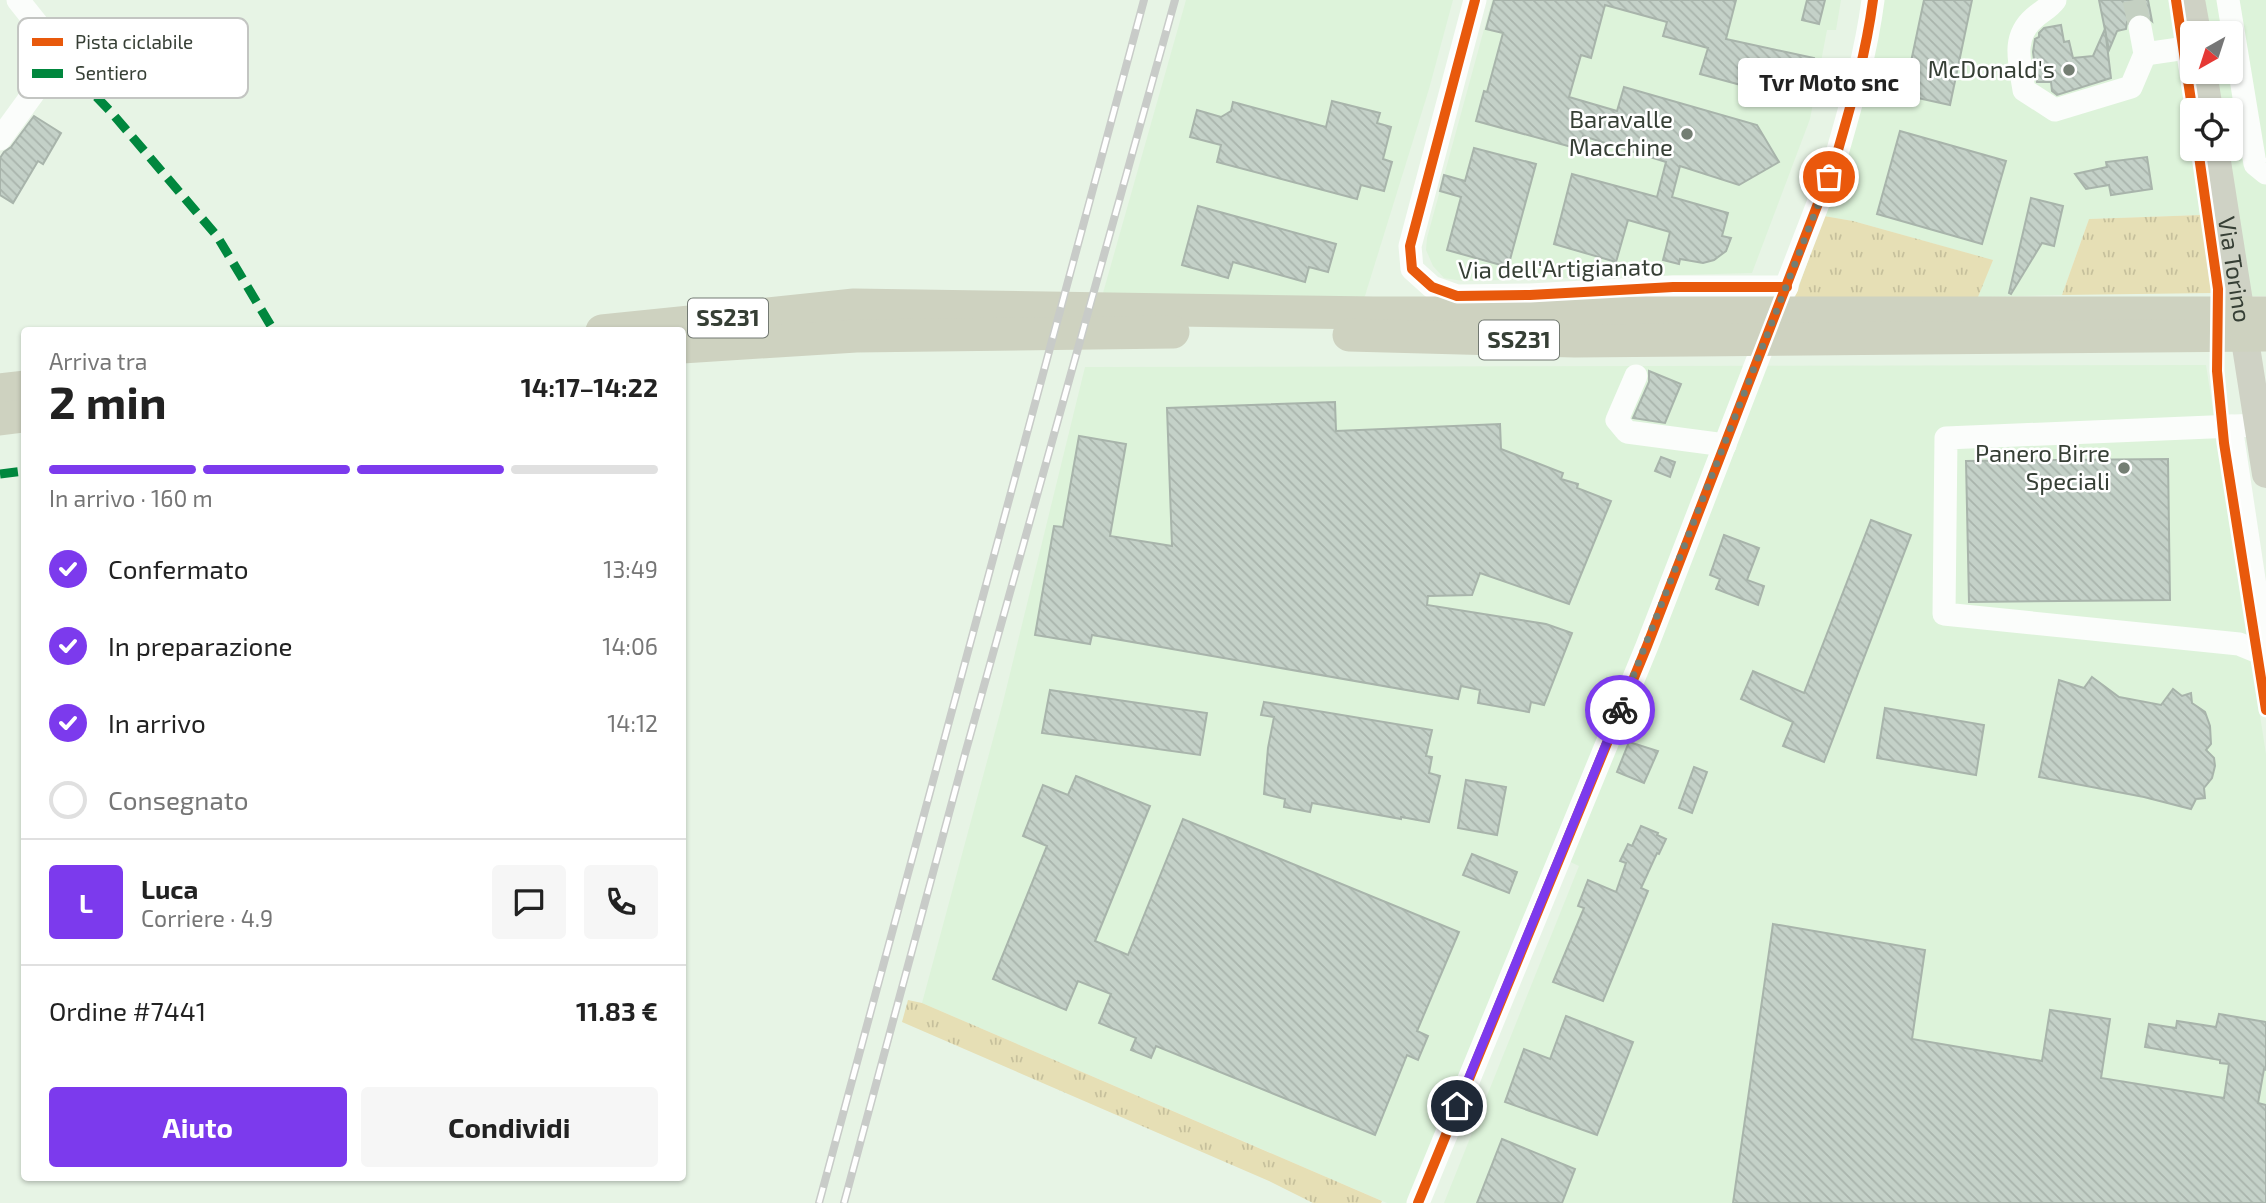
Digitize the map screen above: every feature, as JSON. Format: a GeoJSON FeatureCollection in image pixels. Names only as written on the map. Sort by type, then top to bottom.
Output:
{"type":"FeatureCollection","features":[{"type":"Feature","properties":{"kind":"highway","name":"SS231"},"geometry":{"type":"LineString","coordinates":[[686,327],[855,320],[1374,313],[2266,313]]}},
{"type":"Feature","properties":{"kind":"highway","name":"SS231"},"geometry":{"type":"LineString","coordinates":[[686,346],[855,320],[1589,341],[2266,335]]}},
{"type":"Feature","properties":{"kind":"highway"},"geometry":{"type":"LineString","coordinates":[[0,390],[21,387]]}},
{"type":"Feature","properties":{"kind":"highway"},"geometry":{"type":"LineString","coordinates":[[0,419],[21,416]]}},
{"type":"Feature","properties":{"kind":"main road"},"geometry":{"type":"LineString","coordinates":[[2192,0],[2195,21]]}},
{"type":"Feature","properties":{"kind":"main road","name":"Via Torino"},"geometry":{"type":"LineString","coordinates":[[2216,161],[2244,426],[2266,474]]}},
{"type":"Feature","properties":{"kind":"street"},"geometry":{"type":"LineString","coordinates":[[18,0],[32,18]]}},
{"type":"Feature","properties":{"kind":"street","name":"Via dell'Artigianato"},"geometry":{"type":"LineString","coordinates":[[1475,0],[1410,246],[1412,269],[1432,287],[1457,296],[1673,287],[1787,287]]}},
{"type":"Feature","properties":{"kind":"street"},"geometry":{"type":"LineString","coordinates":[[1418,1203],[1642,658],[1787,287],[1836,157],[1856,89],[1873,0]]}},
{"type":"Feature","properties":{"kind":"street"},"geometry":{"type":"LineString","coordinates":[[2055,0],[2049,8],[2032,19],[2017,43],[2024,90],[2055,110],[2131,87],[2146,54],[2140,27]]}},
{"type":"Feature","properties":{"kind":"street"},"geometry":{"type":"LineString","coordinates":[[2228,0],[2255,164],[2266,173]]}},
{"type":"Feature","properties":{"kind":"street"},"geometry":{"type":"LineString","coordinates":[[2146,54],[2180,49]]}},
{"type":"Feature","properties":{"kind":"street"},"geometry":{"type":"LineString","coordinates":[[0,139],[30,98]]}},
{"type":"Feature","properties":{"kind":"street"},"geometry":{"type":"LineString","coordinates":[[1636,376],[1617,420],[1628,432],[1725,445]]}},
{"type":"Feature","properties":{"kind":"street"},"geometry":{"type":"LineString","coordinates":[[2244,426],[2266,656],[2239,644],[1944,614],[1946,438],[2244,426]]}},
{"type":"Feature","properties":{"kind":"shaded area"},"geometry":{"type":"Polygon","coordinates":[[[1186,0],[1453,0],[1429,89],[1364,299],[1101,300],[1186,0]]]}},
{"type":"Feature","properties":{"kind":"shaded area"},"geometry":{"type":"Polygon","coordinates":[[[1492,0],[1841,0],[1836,30],[1827,30],[1810,119],[1752,273],[1463,281],[1444,278],[1433,266],[1426,250],[1427,238],[1492,0]]]}},
{"type":"Feature","properties":{"kind":"shaded area"},"geometry":{"type":"Polygon","coordinates":[[[1881,0],[2168,0],[2183,98],[2180,98],[2180,161],[2193,161],[2201,215],[2089,219],[2062,295],[1978,297],[1992,260],[1853,221],[1824,216],[1871,77],[1881,0]]]}},
{"type":"Feature","properties":{"kind":"shaded area"},"geometry":{"type":"Polygon","coordinates":[[[2198,0],[2266,0],[2266,296],[2252,296],[2224,161],[2243,161],[2243,98],[2213,98],[2211,84],[2244,84],[2244,21],[2201,21],[2198,0]]]}},
{"type":"Feature","properties":{"kind":"shaded area"},"geometry":{"type":"Polygon","coordinates":[[[2206,365],[2266,754],[2266,1203],[1444,1203],[1579,866],[1566,860],[1411,1203],[1387,1203],[922,1003],[1003,702],[1085,367],[2206,365]]]}},
{"type":"Feature","properties":{"kind":"green space"},"geometry":{"type":"Polygon","coordinates":[[[2201,215],[2213,293],[2062,295],[2089,219],[2201,215]]]}},
{"type":"Feature","properties":{"kind":"green space"},"geometry":{"type":"Polygon","coordinates":[[[1824,216],[1853,221],[1993,260],[1978,297],[1794,300],[1824,216]]]}},
{"type":"Feature","properties":{"kind":"green space"},"geometry":{"type":"Polygon","coordinates":[[[908,1000],[922,1003],[1382,1201],[1313,1203],[1269,1181],[902,1022],[908,1000]]]}},
{"type":"Feature","properties":{"kind":"building"},"geometry":{"type":"Polygon","coordinates":[[[1494,0],[1736,0],[1726,39],[1814,58],[1812,73],[1786,68],[1778,95],[1700,74],[1708,48],[1663,36],[1667,22],[1605,5],[1591,58],[1581,55],[1569,97],[1617,111],[1624,87],[1757,125],[1779,162],[1739,185],[1680,166],[1672,197],[1728,213],[1722,236],[1731,238],[1726,251],[1714,260],[1703,263],[1680,259],[1679,264],[1663,260],[1670,232],[1628,220],[1616,262],[1554,244],[1572,174],[1657,197],[1666,162],[1583,136],[1579,149],[1476,121],[1503,33],[1486,29],[1494,0]]]}},
{"type":"Feature","properties":{"kind":"building"},"geometry":{"type":"Polygon","coordinates":[[[1807,0],[1825,0],[1819,24],[1802,20],[1807,0]]]}},
{"type":"Feature","properties":{"kind":"building"},"geometry":{"type":"Polygon","coordinates":[[[1924,0],[1972,0],[1950,105],[1904,95],[1924,0]]]}},
{"type":"Feature","properties":{"kind":"building"},"geometry":{"type":"Polygon","coordinates":[[[2099,0],[2148,0],[2152,21],[2144,14],[2131,16],[2126,29],[2117,31],[2109,50],[2099,0]]]}},
{"type":"Feature","properties":{"kind":"building","name":"McDonald's"},"geometry":{"type":"Polygon","coordinates":[[[2061,25],[2064,42],[2069,41],[2073,58],[2093,56],[2105,29],[2111,78],[2057,95],[2052,91],[2051,82],[2037,82],[2033,52],[2035,39],[2044,28],[2061,25]]]}},
{"type":"Feature","properties":{"kind":"building"},"geometry":{"type":"Polygon","coordinates":[[[1332,101],[1380,113],[1377,123],[1391,127],[1383,159],[1392,162],[1384,191],[1361,185],[1357,199],[1217,162],[1221,145],[1190,137],[1197,110],[1221,117],[1231,111],[1233,102],[1326,127],[1332,101]]]}},
{"type":"Feature","properties":{"kind":"building"},"geometry":{"type":"Polygon","coordinates":[[[34,116],[61,133],[43,164],[38,161],[13,203],[0,195],[0,158],[34,116]]]}},
{"type":"Feature","properties":{"kind":"building"},"geometry":{"type":"Polygon","coordinates":[[[1900,131],[2006,161],[1982,244],[1877,214],[1900,131]]]}},
{"type":"Feature","properties":{"kind":"building"},"geometry":{"type":"Polygon","coordinates":[[[1474,148],[1536,164],[1508,267],[1447,250],[1461,197],[1440,191],[1444,175],[1465,181],[1474,148]]]}},
{"type":"Feature","properties":{"kind":"building"},"geometry":{"type":"Polygon","coordinates":[[[2147,157],[2152,189],[2111,195],[2109,185],[2086,189],[2075,174],[2107,167],[2106,162],[2147,157]]]}},
{"type":"Feature","properties":{"kind":"building"},"geometry":{"type":"Polygon","coordinates":[[[2031,198],[2063,206],[2054,246],[2042,243],[2011,294],[2009,293],[2031,198]]]}},
{"type":"Feature","properties":{"kind":"building"},"geometry":{"type":"Polygon","coordinates":[[[1198,206],[1336,244],[1328,272],[1309,267],[1305,282],[1233,262],[1228,278],[1182,265],[1198,206]]]}},
{"type":"Feature","properties":{"kind":"building"},"geometry":{"type":"Polygon","coordinates":[[[1649,371],[1681,384],[1665,423],[1633,418],[1649,382],[1649,371]]]}},
{"type":"Feature","properties":{"kind":"building"},"geometry":{"type":"Polygon","coordinates":[[[1335,402],[1336,431],[1500,424],[1501,449],[1563,473],[1561,479],[1578,484],[1577,488],[1611,501],[1569,604],[1480,573],[1472,595],[1428,596],[1427,605],[1546,624],[1572,633],[1544,705],[1531,702],[1529,712],[1478,703],[1480,690],[1461,686],[1458,699],[1092,635],[1090,644],[1035,635],[1054,526],[1063,527],[1079,436],[1126,444],[1110,536],[1172,546],[1167,408],[1335,402]]]}},
{"type":"Feature","properties":{"kind":"building"},"geometry":{"type":"Polygon","coordinates":[[[1661,457],[1675,462],[1670,477],[1655,471],[1661,457]]]}},
{"type":"Feature","properties":{"kind":"building"},"geometry":{"type":"Polygon","coordinates":[[[2168,459],[2170,600],[1969,602],[1966,461],[2168,459]]]}},
{"type":"Feature","properties":{"kind":"building"},"geometry":{"type":"Polygon","coordinates":[[[1871,520],[1911,535],[1824,762],[1783,746],[1793,722],[1741,699],[1753,671],[1804,693],[1871,520]]]}},
{"type":"Feature","properties":{"kind":"building"},"geometry":{"type":"Polygon","coordinates":[[[1724,535],[1759,548],[1747,580],[1764,586],[1758,605],[1716,589],[1720,579],[1710,575],[1724,535]]]}},
{"type":"Feature","properties":{"kind":"building"},"geometry":{"type":"Polygon","coordinates":[[[2092,677],[2119,697],[2161,705],[2173,689],[2182,696],[2191,693],[2192,703],[2205,712],[2210,726],[2211,744],[2206,750],[2214,758],[2215,766],[2212,778],[2204,788],[2205,798],[2196,799],[2191,809],[2039,777],[2059,680],[2084,688],[2092,677]]]}},
{"type":"Feature","properties":{"kind":"building"},"geometry":{"type":"Polygon","coordinates":[[[1050,690],[1207,713],[1200,755],[1042,733],[1050,690]]]}},
{"type":"Feature","properties":{"kind":"building"},"geometry":{"type":"Polygon","coordinates":[[[1264,702],[1432,730],[1426,756],[1432,757],[1429,773],[1440,776],[1429,822],[1312,803],[1310,812],[1284,807],[1285,799],[1264,794],[1274,717],[1261,715],[1264,702]]]}},
{"type":"Feature","properties":{"kind":"building"},"geometry":{"type":"Polygon","coordinates":[[[1885,708],[1984,725],[1976,775],[1877,758],[1885,708]]]}},
{"type":"Feature","properties":{"kind":"building"},"geometry":{"type":"Polygon","coordinates":[[[1629,742],[1658,751],[1644,783],[1617,772],[1629,742]]]}},
{"type":"Feature","properties":{"kind":"building"},"geometry":{"type":"Polygon","coordinates":[[[1694,767],[1707,772],[1692,813],[1679,808],[1694,767]]]}},
{"type":"Feature","properties":{"kind":"building"},"geometry":{"type":"Polygon","coordinates":[[[1076,776],[1150,806],[1095,941],[1128,955],[1183,819],[1459,932],[1417,1031],[1428,1036],[1418,1060],[1407,1055],[1375,1135],[1156,1046],[1151,1058],[1131,1050],[1136,1038],[1099,1023],[1111,994],[1078,981],[1066,1010],[993,979],[1047,846],[1023,836],[1043,785],[1068,795],[1076,776]]]}},
{"type":"Feature","properties":{"kind":"building"},"geometry":{"type":"Polygon","coordinates":[[[1466,780],[1506,787],[1497,835],[1458,828],[1466,780]]]}},
{"type":"Feature","properties":{"kind":"building"},"geometry":{"type":"Polygon","coordinates":[[[1641,826],[1666,839],[1641,888],[1648,891],[1603,1001],[1553,982],[1584,908],[1578,906],[1588,880],[1616,892],[1626,863],[1620,861],[1628,844],[1632,846],[1641,826]]]}},
{"type":"Feature","properties":{"kind":"building"},"geometry":{"type":"Polygon","coordinates":[[[1472,854],[1517,872],[1509,893],[1463,875],[1472,854]]]}},
{"type":"Feature","properties":{"kind":"building"},"geometry":{"type":"Polygon","coordinates":[[[1773,924],[1925,950],[1912,1039],[2042,1061],[2050,1010],[2110,1019],[2101,1078],[2224,1098],[2229,1064],[2220,1063],[2220,1060],[2145,1047],[2149,1024],[2176,1028],[2177,1021],[2216,1027],[2219,1014],[2266,1022],[2266,1070],[2264,1069],[2258,1103],[2266,1105],[2266,1203],[1733,1203],[1773,924]]]}},
{"type":"Feature","properties":{"kind":"building"},"geometry":{"type":"Polygon","coordinates":[[[1566,1016],[1633,1042],[1597,1135],[1505,1102],[1524,1049],[1550,1059],[1566,1016]]]}},
{"type":"Feature","properties":{"kind":"building"},"geometry":{"type":"Polygon","coordinates":[[[1502,1139],[1575,1169],[1562,1203],[1477,1203],[1502,1139]]]}},
{"type":"Feature","properties":{"kind":"tunnel"},"geometry":{"type":"LineString","coordinates":[[2134,0],[2140,27]]}},
{"type":"Feature","properties":{"kind":"railway"},"geometry":{"type":"LineString","coordinates":[[819,1203],[1144,0]]}},
{"type":"Feature","properties":{"kind":"railway"},"geometry":{"type":"LineString","coordinates":[[844,1203],[965,754],[1175,0]]}},
{"type":"Feature","properties":{"kind":"marked path"},"geometry":{"type":"LineString","coordinates":[[98,98],[217,236],[272,327]]}},
{"type":"Feature","properties":{"kind":"marked path"},"geometry":{"type":"LineString","coordinates":[[0,474],[21,471]]}},
{"type":"Feature","properties":{"kind":"cycle path"},"geometry":{"type":"LineString","coordinates":[[1475,0],[1410,246],[1412,269],[1432,287],[1457,296],[1673,287],[1787,287]]}},
{"type":"Feature","properties":{"kind":"cycle path"},"geometry":{"type":"LineString","coordinates":[[1418,1203],[1647,646],[1836,157],[1862,60],[1873,0]]}},
{"type":"Feature","properties":{"kind":"cycle path"},"geometry":{"type":"LineString","coordinates":[[2176,0],[2191,98]]}},
{"type":"Feature","properties":{"kind":"cycle path"},"geometry":{"type":"LineString","coordinates":[[2200,161],[2218,289],[2217,371],[2224,443],[2266,710]]}},
{"type":"Feature","properties":{"kind":"way so far"},"geometry":{"type":"LineString","coordinates":[[1620,710],[1829,177]]}},
{"type":"Feature","properties":{"kind":"place","name":"McDonald's"},"geometry":{"type":"Point","coordinates":[2069,70]}},
{"type":"Feature","properties":{"kind":"place","name":"Baravalle Macchine"},"geometry":{"type":"Point","coordinates":[1687,134]}},
{"type":"Feature","properties":{"kind":"place","name":"Tvr Moto snc"},"geometry":{"type":"Point","coordinates":[1829,177]}},
{"type":"Feature","properties":{"kind":"place","name":"Panero Birre Speciali"},"geometry":{"type":"Point","coordinates":[2124,468]}},
{"type":"Feature","properties":{"kind":"route"},"geometry":{"type":"LineString","coordinates":[[1457,1106],[1620,710]]}}]}
